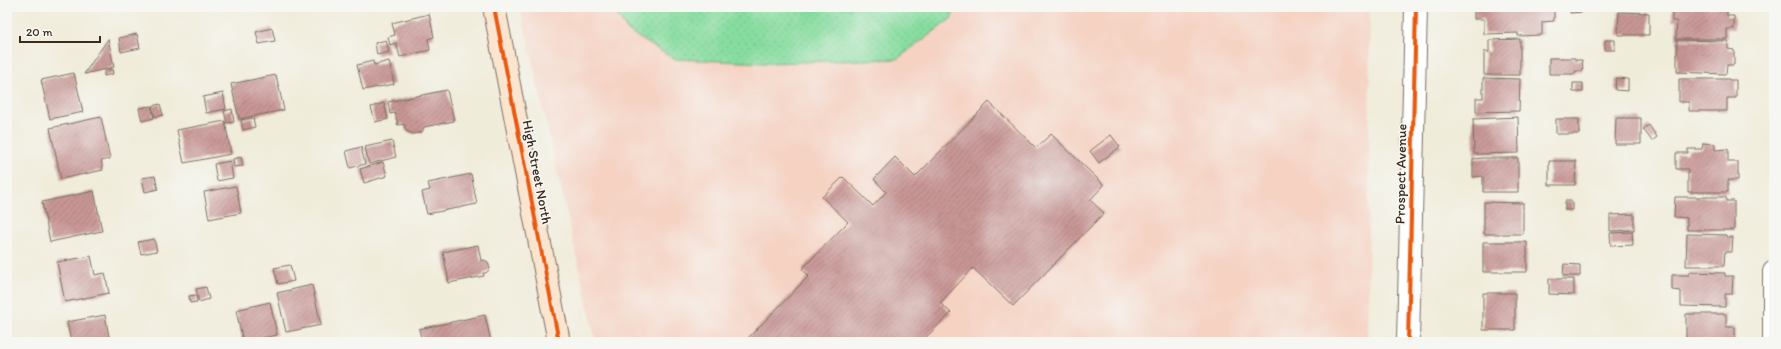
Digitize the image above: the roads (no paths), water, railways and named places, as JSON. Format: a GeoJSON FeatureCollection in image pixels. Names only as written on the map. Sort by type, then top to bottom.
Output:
{"type":"FeatureCollection","features":[{"type":"Feature","properties":{"kind":"main road","name":"High Street North"},"geometry":{"type":"LineString","coordinates":[[494,7],[560,342]]}},
{"type":"Feature","properties":{"kind":"street","name":"Prospect Avenue"},"geometry":{"type":"LineString","coordinates":[[1408,342],[1416,7]]}},
{"type":"Feature","properties":{"kind":"street"},"geometry":{"type":"LineString","coordinates":[[1774,272],[1774,342]]}}]}
